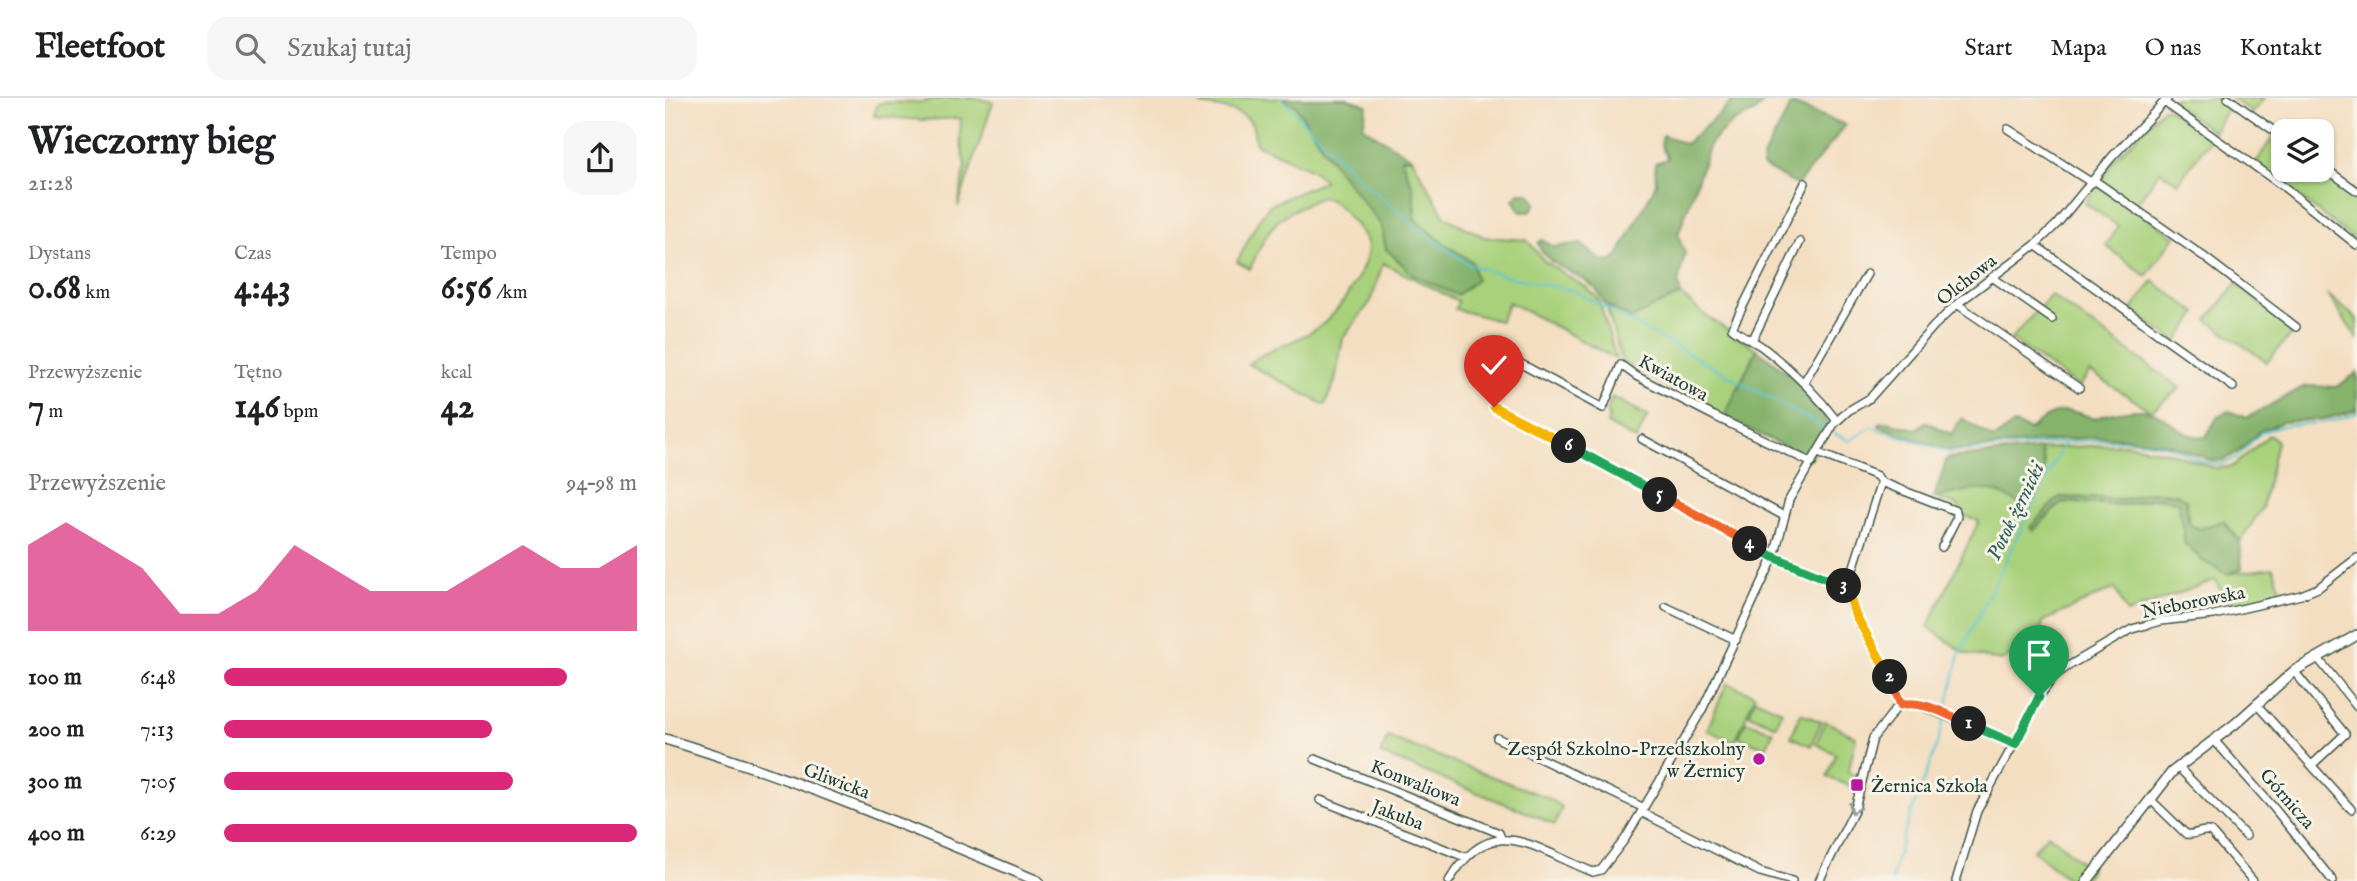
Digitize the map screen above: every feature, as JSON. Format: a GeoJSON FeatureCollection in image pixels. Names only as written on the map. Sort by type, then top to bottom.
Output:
{"type":"FeatureCollection","features":[{"type":"Feature","properties":{"kind":"street"},"geometry":{"type":"LineString","coordinates":[[2228,98],[2271,129]]}},
{"type":"Feature","properties":{"kind":"street"},"geometry":{"type":"LineString","coordinates":[[2166,100],[2357,244]]}},
{"type":"Feature","properties":{"kind":"street","name":"Olchowa"},"geometry":{"type":"LineString","coordinates":[[1501,838],[1523,843],[1597,873],[1619,848],[1701,712],[1774,557],[1784,516],[1793,494],[1832,428],[1870,398],[1957,304],[2035,245],[2057,224],[2111,158],[2166,100]]}},
{"type":"Feature","properties":{"kind":"street"},"geometry":{"type":"LineString","coordinates":[[2008,129],[2093,181],[2203,256],[2296,327]]}},
{"type":"Feature","properties":{"kind":"street"},"geometry":{"type":"LineString","coordinates":[[2334,175],[2357,191]]}},
{"type":"Feature","properties":{"kind":"street"},"geometry":{"type":"LineString","coordinates":[[1805,183],[1732,328],[1804,382],[1818,396],[1832,428]]}},
{"type":"Feature","properties":{"kind":"street"},"geometry":{"type":"LineString","coordinates":[[1752,341],[1800,242]]}},
{"type":"Feature","properties":{"kind":"street"},"geometry":{"type":"LineString","coordinates":[[2035,245],[2233,387]]}},
{"type":"Feature","properties":{"kind":"street"},"geometry":{"type":"LineString","coordinates":[[1804,382],[1867,274]]}},
{"type":"Feature","properties":{"kind":"street"},"geometry":{"type":"LineString","coordinates":[[1992,277],[2052,319]]}},
{"type":"Feature","properties":{"kind":"street"},"geometry":{"type":"LineString","coordinates":[[1957,304],[2079,388]]}},
{"type":"Feature","properties":{"kind":"street","name":"Kwiatowa"},"geometry":{"type":"LineString","coordinates":[[1510,358],[1604,408],[1621,365],[1636,376],[1812,463]]}},
{"type":"Feature","properties":{"kind":"street"},"geometry":{"type":"LineString","coordinates":[[1494,407],[1774,557],[1847,587]]}},
{"type":"Feature","properties":{"kind":"street"},"geometry":{"type":"LineString","coordinates":[[1641,439],[1784,516]]}},
{"type":"Feature","properties":{"kind":"street"},"geometry":{"type":"LineString","coordinates":[[1818,453],[1877,476],[1881,482],[1956,511],[1957,517],[1943,547]]}},
{"type":"Feature","properties":{"kind":"street"},"geometry":{"type":"LineString","coordinates":[[1881,482],[1847,587],[1855,614],[1896,689],[1901,705]]}},
{"type":"Feature","properties":{"kind":"street","name":"Nieborowska"},"geometry":{"type":"LineString","coordinates":[[1956,881],[1975,814],[2039,697],[2054,677],[2124,633],[2149,624],[2214,615],[2309,592],[2357,558]]}},
{"type":"Feature","properties":{"kind":"street"},"geometry":{"type":"LineString","coordinates":[[1666,607],[1736,640]]}},
{"type":"Feature","properties":{"kind":"street"},"geometry":{"type":"LineString","coordinates":[[2087,881],[2178,767],[2257,705],[2294,671],[2357,635]]}},
{"type":"Feature","properties":{"kind":"street"},"geometry":{"type":"LineString","coordinates":[[2317,657],[2357,707]]}},
{"type":"Feature","properties":{"kind":"street"},"geometry":{"type":"LineString","coordinates":[[2294,671],[2346,734],[2313,764]]}},
{"type":"Feature","properties":{"kind":"street"},"geometry":{"type":"LineString","coordinates":[[1819,881],[1854,809],[1873,738],[1901,705],[1914,703],[2015,744]]}},
{"type":"Feature","properties":{"kind":"street","name":"Górnicza"},"geometry":{"type":"LineString","coordinates":[[2257,705],[2351,809]]}},
{"type":"Feature","properties":{"kind":"street","name":"Gliwicka"},"geometry":{"type":"LineString","coordinates":[[665,738],[896,821],[1038,881]]}},
{"type":"Feature","properties":{"kind":"street"},"geometry":{"type":"LineString","coordinates":[[1497,738],[1643,810],[1742,864],[1791,881]]}},
{"type":"Feature","properties":{"kind":"street","name":"Górnicza"},"geometry":{"type":"LineString","coordinates":[[2214,740],[2333,881]]}},
{"type":"Feature","properties":{"kind":"street","name":"Konwaliowa"},"geometry":{"type":"LineString","coordinates":[[1315,759],[1499,833],[1501,838]]}},
{"type":"Feature","properties":{"kind":"street"},"geometry":{"type":"LineString","coordinates":[[2178,767],[2246,836]]}},
{"type":"Feature","properties":{"kind":"street"},"geometry":{"type":"LineString","coordinates":[[2150,799],[2186,834],[2206,830],[2213,833],[2253,881]]}},
{"type":"Feature","properties":{"kind":"street","name":"Jakuba"},"geometry":{"type":"LineString","coordinates":[[1319,800],[1465,857]]}},
{"type":"Feature","properties":{"kind":"street"},"geometry":{"type":"LineString","coordinates":[[1449,881],[1465,857],[1483,843],[1501,838]]}},
{"type":"Feature","properties":{"kind":"street","name":"Gliwicka"},"geometry":{"type":"LineString","coordinates":[[994,862],[1026,881]]}},
{"type":"Feature","properties":{"kind":"green space"},"geometry":{"type":"Polygon","coordinates":[[[942,98],[976,98],[993,102],[958,207],[965,166],[960,138],[961,118],[923,120],[874,116],[877,105],[881,103],[923,102],[942,98]]]}},
{"type":"Feature","properties":{"kind":"green space"},"geometry":{"type":"Polygon","coordinates":[[[1220,98],[1281,98],[1295,105],[1335,166],[1381,225],[1386,249],[1441,241],[1415,219],[1413,188],[1401,158],[1412,158],[1445,217],[1484,237],[1527,240],[1544,261],[1587,288],[1599,300],[1616,359],[1509,302],[1500,321],[1455,309],[1458,301],[1383,263],[1371,301],[1343,338],[1335,381],[1325,405],[1248,364],[1314,330],[1330,318],[1358,277],[1368,246],[1341,208],[1321,197],[1293,210],[1276,223],[1263,241],[1250,269],[1237,262],[1259,219],[1270,205],[1325,181],[1312,170],[1256,144],[1253,127],[1244,116],[1230,110],[1201,105],[1220,98]]]}},
{"type":"Feature","properties":{"kind":"green space"},"geometry":{"type":"Polygon","coordinates":[[[1281,98],[1347,98],[1367,105],[1363,127],[1412,158],[1401,158],[1413,188],[1415,219],[1472,262],[1476,280],[1457,295],[1413,275],[1386,249],[1381,225],[1335,166],[1295,105],[1281,98]]]}},
{"type":"Feature","properties":{"kind":"green space"},"geometry":{"type":"Polygon","coordinates":[[[1735,98],[1767,98],[1755,112],[1733,122],[1711,142],[1678,235],[1685,254],[1678,283],[1681,295],[1632,319],[1606,305],[1595,288],[1552,262],[1542,252],[1538,243],[1542,240],[1554,247],[1580,243],[1601,260],[1611,262],[1618,256],[1656,184],[1655,163],[1668,159],[1661,145],[1663,135],[1685,144],[1735,98]]]}},
{"type":"Feature","properties":{"kind":"green space"},"geometry":{"type":"Polygon","coordinates":[[[2173,98],[2220,98],[2229,105],[2214,132],[2170,101],[2173,98]]]}},
{"type":"Feature","properties":{"kind":"green space"},"geometry":{"type":"Polygon","coordinates":[[[2231,98],[2264,98],[2252,113],[2231,98]]]}},
{"type":"Feature","properties":{"kind":"green space"},"geometry":{"type":"Polygon","coordinates":[[[1792,104],[1846,125],[1797,185],[1762,166],[1764,155],[1792,104]]]}},
{"type":"Feature","properties":{"kind":"green space"},"geometry":{"type":"Polygon","coordinates":[[[2163,108],[2169,109],[2210,139],[2178,183],[2160,171],[2135,206],[2100,181],[2114,160],[2163,108]]]}},
{"type":"Feature","properties":{"kind":"green space"},"geometry":{"type":"Polygon","coordinates":[[[2271,140],[2271,175],[2256,163],[2271,140]]]}},
{"type":"Feature","properties":{"kind":"green space"},"geometry":{"type":"Polygon","coordinates":[[[2334,178],[2357,193],[2357,242],[2280,182],[2334,182],[2334,178]]]}},
{"type":"Feature","properties":{"kind":"green space"},"geometry":{"type":"Polygon","coordinates":[[[2097,186],[2175,236],[2146,276],[2106,246],[2118,226],[2085,203],[2097,186]]]}},
{"type":"Feature","properties":{"kind":"green space"},"geometry":{"type":"Polygon","coordinates":[[[1518,193],[1529,193],[1536,203],[1530,212],[1521,212],[1513,200],[1518,193]]]}},
{"type":"Feature","properties":{"kind":"green space"},"geometry":{"type":"Polygon","coordinates":[[[2153,281],[2197,313],[2177,342],[2131,311],[2153,281]]]}},
{"type":"Feature","properties":{"kind":"green space"},"geometry":{"type":"Polygon","coordinates":[[[2236,284],[2294,331],[2267,362],[2207,320],[2236,284]]]}},
{"type":"Feature","properties":{"kind":"green space"},"geometry":{"type":"Polygon","coordinates":[[[2327,294],[2357,319],[2357,338],[2327,294]]]}},
{"type":"Feature","properties":{"kind":"green space"},"geometry":{"type":"Polygon","coordinates":[[[1681,295],[1706,316],[1757,349],[1724,417],[1622,362],[1606,305],[1632,319],[1681,295]]]}},
{"type":"Feature","properties":{"kind":"green space"},"geometry":{"type":"Polygon","coordinates":[[[2051,295],[2180,388],[2151,411],[2090,372],[2079,387],[2011,339],[2051,295]]]}},
{"type":"Feature","properties":{"kind":"green space"},"geometry":{"type":"Polygon","coordinates":[[[1757,349],[1799,382],[1824,413],[1828,425],[1810,459],[1724,417],[1757,349]]]}},
{"type":"Feature","properties":{"kind":"green space"},"geometry":{"type":"Polygon","coordinates":[[[2357,373],[2357,410],[2325,419],[2282,422],[2260,431],[2238,452],[2224,460],[2212,461],[2173,445],[2127,438],[2095,437],[1949,451],[1879,426],[1879,423],[1887,422],[1916,429],[1926,422],[1951,434],[1962,418],[1994,439],[2014,424],[2030,430],[2045,418],[2060,412],[2076,412],[2094,419],[2140,410],[2160,415],[2190,435],[2206,437],[2218,416],[2229,411],[2247,418],[2305,386],[2337,387],[2357,373]]]}},
{"type":"Feature","properties":{"kind":"green space"},"geometry":{"type":"Polygon","coordinates":[[[1612,397],[1648,416],[1636,440],[1607,424],[1612,397]]]}},
{"type":"Feature","properties":{"kind":"green space"},"geometry":{"type":"Polygon","coordinates":[[[2269,435],[2277,441],[2262,508],[2240,541],[2223,521],[2199,529],[2189,524],[2186,500],[2161,492],[2121,499],[2060,497],[2033,530],[2062,502],[2125,505],[2153,498],[2179,501],[2185,544],[2203,561],[2227,574],[2273,568],[2283,594],[2230,606],[2215,580],[2127,613],[2115,588],[2044,621],[2035,642],[2001,661],[1964,653],[1928,627],[1979,521],[1961,514],[1959,506],[1934,498],[1983,487],[2011,498],[2045,466],[2040,449],[2125,444],[2172,453],[2214,468],[2232,467],[2269,435]]]}},
{"type":"Feature","properties":{"kind":"green space"},"geometry":{"type":"Polygon","coordinates":[[[2040,449],[2044,467],[2043,481],[2023,506],[1999,493],[1980,490],[1934,498],[1947,458],[2040,449]]]}},
{"type":"Feature","properties":{"kind":"green space"},"geometry":{"type":"Polygon","coordinates":[[[2150,492],[2176,494],[2186,500],[2189,524],[2199,529],[2223,521],[2240,541],[2242,569],[2227,574],[2203,561],[2185,544],[2178,501],[2153,498],[2125,505],[2062,502],[2033,531],[2030,527],[2059,497],[2124,499],[2150,492]]]}},
{"type":"Feature","properties":{"kind":"green space"},"geometry":{"type":"Polygon","coordinates":[[[1727,683],[1755,695],[1735,742],[1707,730],[1727,683]]]}},
{"type":"Feature","properties":{"kind":"green space"},"geometry":{"type":"Polygon","coordinates":[[[1755,699],[1782,711],[1776,726],[1749,714],[1755,699]]]}},
{"type":"Feature","properties":{"kind":"green space"},"geometry":{"type":"Polygon","coordinates":[[[1801,713],[1821,722],[1811,746],[1791,737],[1801,713]]]}},
{"type":"Feature","properties":{"kind":"green space"},"geometry":{"type":"Polygon","coordinates":[[[1746,721],[1773,732],[1766,748],[1739,737],[1746,721]]]}},
{"type":"Feature","properties":{"kind":"green space"},"geometry":{"type":"Polygon","coordinates":[[[1825,721],[1856,737],[1848,773],[1859,776],[1855,788],[1827,777],[1836,754],[1816,744],[1825,721]]]}},
{"type":"Feature","properties":{"kind":"green space"},"geometry":{"type":"Polygon","coordinates":[[[1388,737],[1548,798],[1562,807],[1555,825],[1380,754],[1388,737]]]}},
{"type":"Feature","properties":{"kind":"green space"},"geometry":{"type":"Polygon","coordinates":[[[2048,834],[2091,870],[2083,881],[2070,881],[2033,850],[2048,834]]]}},
{"type":"Feature","properties":{"kind":"waterway"},"geometry":{"type":"LineString","coordinates":[[1281,98],[1357,177],[1428,236],[1470,265],[1509,277],[1575,291],[1828,430]]}},
{"type":"Feature","properties":{"kind":"waterway","name":"Potok żernicki"},"geometry":{"type":"LineString","coordinates":[[1945,714],[1960,653],[2064,443],[2104,440],[2144,442],[2171,447],[2201,461],[2221,464],[2239,455],[2263,432],[2286,425],[2326,422],[2357,413]]}},
{"type":"Feature","properties":{"kind":"waterway"},"geometry":{"type":"LineString","coordinates":[[1833,433],[1850,441],[1871,427],[1949,452],[2064,443]]}},
{"type":"Feature","properties":{"kind":"waterway","name":"Potok żernicki"},"geometry":{"type":"LineString","coordinates":[[1892,881],[1902,840],[1932,760],[1944,719]]}},
{"type":"Feature","properties":{"kind":"place","name":"Zespół Szkolno-Przedszkolny w Żernicy"},"geometry":{"type":"Point","coordinates":[1759,759]}},
{"type":"Feature","properties":{"kind":"place","name":"Żernica Szkoła"},"geometry":{"type":"Point","coordinates":[1857,785]}},
{"type":"Feature","properties":{"kind":"route"},"geometry":{"type":"LineString","coordinates":[[1494,407],[1774,557],[1847,587],[1855,614],[1896,689],[1901,705],[1919,705],[2015,744],[2039,697]]}}]}
